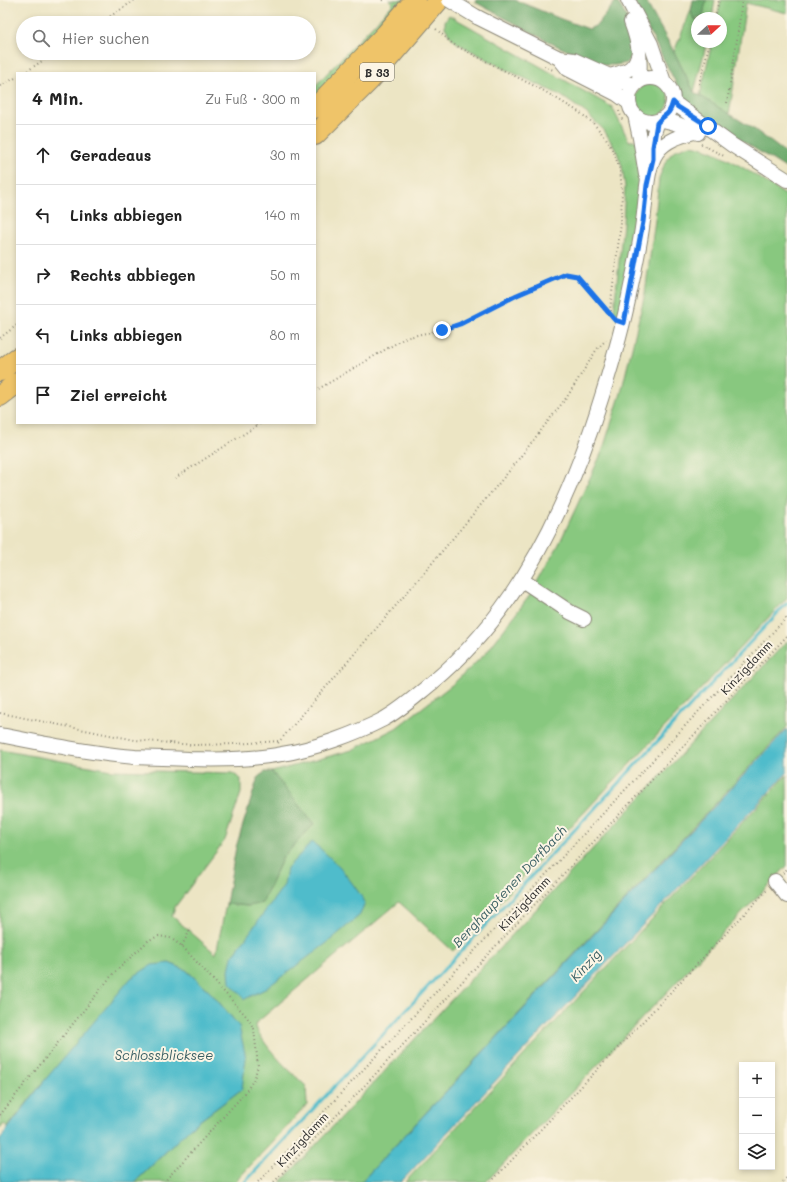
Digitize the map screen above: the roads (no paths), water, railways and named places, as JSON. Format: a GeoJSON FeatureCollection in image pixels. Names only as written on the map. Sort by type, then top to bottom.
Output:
{"type":"FeatureCollection","features":[{"type":"Feature","properties":{"kind":"highway","name":"B 33"},"geometry":{"type":"LineString","coordinates":[[316,107],[386,34],[415,0]]}},
{"type":"Feature","properties":{"kind":"highway","name":"B 33"},"geometry":{"type":"LineString","coordinates":[[316,134],[369,81],[439,0]]}},
{"type":"Feature","properties":{"kind":"highway"},"geometry":{"type":"LineString","coordinates":[[0,371],[16,359]]}},
{"type":"Feature","properties":{"kind":"highway"},"geometry":{"type":"LineString","coordinates":[[0,396],[16,384]]}},
{"type":"Feature","properties":{"kind":"street"},"geometry":{"type":"LineString","coordinates":[[450,0],[476,17],[559,58],[574,60],[623,82],[636,82],[652,77],[664,82]]}},
{"type":"Feature","properties":{"kind":"street"},"geometry":{"type":"LineString","coordinates":[[620,0],[638,39],[640,52],[640,64],[636,82],[628,96],[628,102],[635,115],[643,151],[647,185]]}},
{"type":"Feature","properties":{"kind":"street"},"geometry":{"type":"LineString","coordinates":[[628,0],[651,44],[664,82],[671,90],[673,102],[668,114],[661,119],[646,122],[635,115]]}},
{"type":"Feature","properties":{"kind":"street"},"geometry":{"type":"LineString","coordinates":[[610,76],[628,70],[633,66],[640,52]]}},
{"type":"Feature","properties":{"kind":"street"},"geometry":{"type":"LineString","coordinates":[[559,58],[568,69],[617,94],[628,102]]}},
{"type":"Feature","properties":{"kind":"street"},"geometry":{"type":"LineString","coordinates":[[673,102],[731,152]]}},
{"type":"Feature","properties":{"kind":"street"},"geometry":{"type":"LineString","coordinates":[[661,119],[675,123],[696,138],[731,152],[787,180]]}},
{"type":"Feature","properties":{"kind":"street"},"geometry":{"type":"LineString","coordinates":[[0,735],[66,747],[150,758],[215,760],[275,755],[319,744],[357,731],[386,718],[445,672],[467,651],[522,580],[548,534],[579,466],[596,416],[625,317],[643,222],[647,185],[653,159],[654,133],[661,119]]}},
{"type":"Feature","properties":{"kind":"street"},"geometry":{"type":"LineString","coordinates":[[653,159],[665,144],[672,139],[696,138]]}},
{"type":"Feature","properties":{"kind":"street"},"geometry":{"type":"LineString","coordinates":[[522,580],[570,612],[584,619]]}},
{"type":"Feature","properties":{"kind":"street"},"geometry":{"type":"LineString","coordinates":[[775,881],[787,896]]}},
{"type":"Feature","properties":{"kind":"water","name":"Kinzig"},"geometry":{"type":"Polygon","coordinates":[[[787,729],[787,773],[401,1182],[361,1182],[787,729]]]}},
{"type":"Feature","properties":{"kind":"water"},"geometry":{"type":"Polygon","coordinates":[[[312,842],[335,862],[365,902],[360,915],[327,943],[265,989],[245,999],[230,983],[229,970],[232,957],[284,885],[287,868],[312,842]]]}},
{"type":"Feature","properties":{"kind":"water","name":"Schlossblicksee"},"geometry":{"type":"Polygon","coordinates":[[[169,963],[186,970],[211,993],[239,1026],[246,1058],[242,1089],[190,1128],[135,1182],[0,1182],[0,1139],[44,1081],[131,978],[152,965],[169,963]]]}},
{"type":"Feature","properties":{"kind":"waterway","name":"Berghauptener Dorfbach"},"geometry":{"type":"LineString","coordinates":[[245,1182],[787,603]]}}]}
